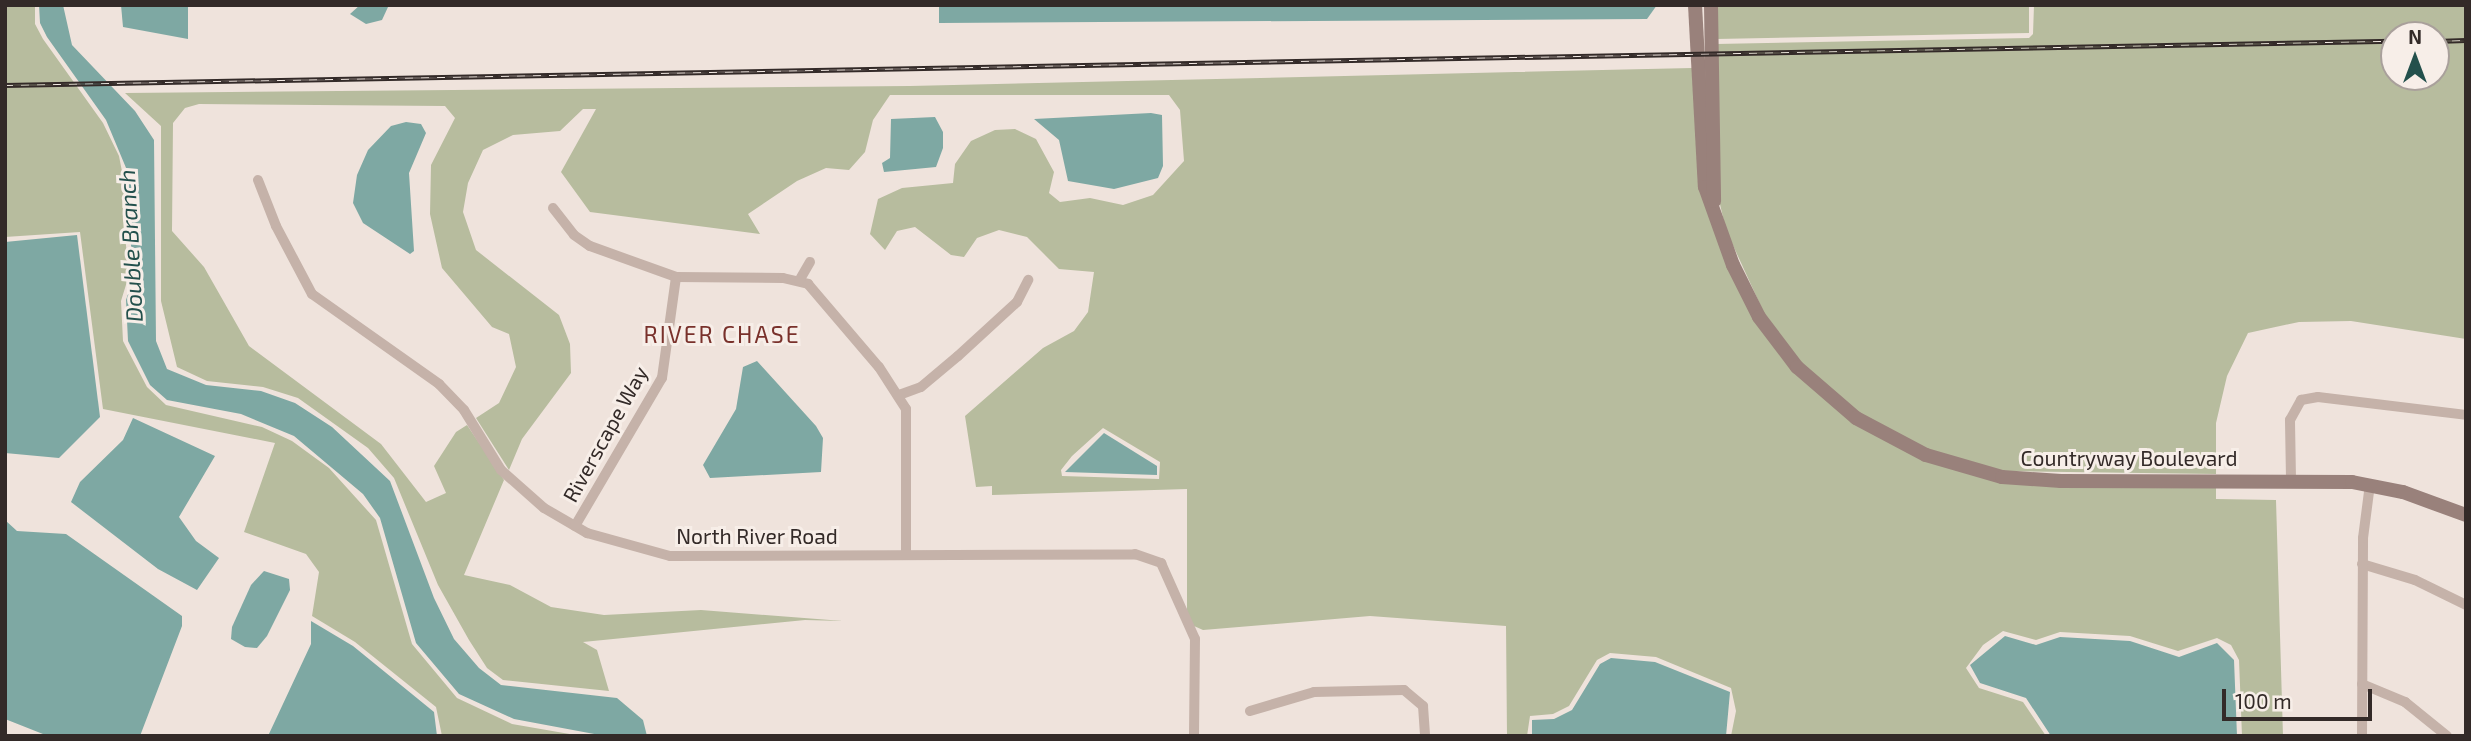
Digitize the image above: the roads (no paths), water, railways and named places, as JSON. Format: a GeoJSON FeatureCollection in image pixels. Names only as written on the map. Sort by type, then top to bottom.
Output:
{"type":"FeatureCollection","features":[{"type":"Feature","properties":{"kind":"street","name":"Countryway Boulevard"},"geometry":{"type":"LineString","coordinates":[[1695,5],[1699,144],[1705,187],[1714,201],[1746,293],[1797,367],[1856,418],[1904,446],[1975,472],[2029,480],[2291,479],[2370,484],[2466,514]]}},
{"type":"Feature","properties":{"kind":"street","name":"Countryway Boulevard"},"geometry":{"type":"LineString","coordinates":[[1711,5],[1714,201]]}},
{"type":"Feature","properties":{"kind":"street","name":"North River Road"},"geometry":{"type":"LineString","coordinates":[[258,180],[276,226],[313,294],[439,384],[464,410],[501,470],[544,508],[575,527],[670,556],[1135,554],[1161,564],[1195,639],[1194,736]]}},
{"type":"Feature","properties":{"kind":"street"},"geometry":{"type":"LineString","coordinates":[[553,208],[574,235],[590,246],[676,277],[799,281],[820,297],[899,395],[909,430],[906,555]]}},
{"type":"Feature","properties":{"kind":"street"},"geometry":{"type":"LineString","coordinates":[[799,281],[810,262]]}},
{"type":"Feature","properties":{"kind":"street","name":"Riverscape Way"},"geometry":{"type":"LineString","coordinates":[[575,527],[662,378],[676,277]]}},
{"type":"Feature","properties":{"kind":"street"},"geometry":{"type":"LineString","coordinates":[[899,395],[921,387],[958,356],[1017,302],[1028,280]]}},
{"type":"Feature","properties":{"kind":"street"},"geometry":{"type":"LineString","coordinates":[[2291,479],[2290,420],[2301,400],[2318,397],[2466,415]]}},
{"type":"Feature","properties":{"kind":"street"},"geometry":{"type":"LineString","coordinates":[[2362,736],[2362,564],[2370,484]]}},
{"type":"Feature","properties":{"kind":"street"},"geometry":{"type":"LineString","coordinates":[[2362,564],[2414,580],[2466,605]]}},
{"type":"Feature","properties":{"kind":"street"},"geometry":{"type":"LineString","coordinates":[[2361,684],[2405,702],[2447,736]]}},
{"type":"Feature","properties":{"kind":"street"},"geometry":{"type":"LineString","coordinates":[[1250,711],[1314,692],[1404,690],[1423,706],[1425,736]]}},
{"type":"Feature","properties":{"kind":"water"},"geometry":{"type":"Polygon","coordinates":[[[39,5],[63,5],[72,45],[135,111],[154,140],[156,341],[167,369],[206,385],[261,391],[295,403],[332,427],[390,481],[434,598],[454,639],[479,668],[501,685],[617,698],[643,720],[647,736],[605,736],[514,719],[459,694],[416,643],[380,518],[363,494],[294,436],[241,414],[167,400],[150,385],[128,341],[126,300],[134,276],[128,215],[129,175],[106,120],[47,37],[40,23],[39,5]]]}},
{"type":"Feature","properties":{"kind":"water"},"geometry":{"type":"Polygon","coordinates":[[[121,5],[188,5],[188,39],[123,27],[121,5]]]}},
{"type":"Feature","properties":{"kind":"water"},"geometry":{"type":"Polygon","coordinates":[[[360,5],[388,7],[382,20],[366,24],[350,14],[360,5]]]}},
{"type":"Feature","properties":{"kind":"water"},"geometry":{"type":"Polygon","coordinates":[[[939,5],[1657,5],[1647,19],[939,23],[939,5]]]}},
{"type":"Feature","properties":{"kind":"water"},"geometry":{"type":"Polygon","coordinates":[[[1151,113],[1162,115],[1163,166],[1158,178],[1114,189],[1068,181],[1059,140],[1034,119],[1151,113]]]}},
{"type":"Feature","properties":{"kind":"water"},"geometry":{"type":"Polygon","coordinates":[[[935,117],[943,132],[943,148],[936,167],[884,172],[882,163],[890,158],[891,119],[935,117]]]}},
{"type":"Feature","properties":{"kind":"water"},"geometry":{"type":"Polygon","coordinates":[[[406,122],[421,124],[426,133],[409,173],[414,251],[410,254],[363,223],[353,203],[357,175],[368,150],[391,126],[406,122]]]}},
{"type":"Feature","properties":{"kind":"water"},"geometry":{"type":"Polygon","coordinates":[[[77,235],[100,417],[59,458],[5,453],[5,242],[77,235]]]}},
{"type":"Feature","properties":{"kind":"water"},"geometry":{"type":"Polygon","coordinates":[[[757,361],[816,426],[823,438],[821,472],[710,478],[703,465],[736,409],[743,367],[757,361]]]}},
{"type":"Feature","properties":{"kind":"water"},"geometry":{"type":"Polygon","coordinates":[[[133,418],[215,456],[179,517],[196,541],[219,558],[197,590],[158,569],[71,502],[80,482],[123,440],[133,418]]]}},
{"type":"Feature","properties":{"kind":"water"},"geometry":{"type":"Polygon","coordinates":[[[1104,433],[1157,466],[1157,475],[1065,472],[1104,433]]]}},
{"type":"Feature","properties":{"kind":"water"},"geometry":{"type":"Polygon","coordinates":[[[5,520],[17,531],[66,534],[182,616],[182,626],[140,736],[48,736],[5,719],[5,520]]]}},
{"type":"Feature","properties":{"kind":"water"},"geometry":{"type":"Polygon","coordinates":[[[264,571],[289,579],[290,590],[267,636],[257,648],[245,647],[231,639],[232,627],[251,585],[264,571]]]}},
{"type":"Feature","properties":{"kind":"water"},"geometry":{"type":"Polygon","coordinates":[[[311,621],[353,646],[434,712],[437,736],[268,736],[311,644],[311,621]]]}},
{"type":"Feature","properties":{"kind":"water"},"geometry":{"type":"Polygon","coordinates":[[[2005,636],[2036,645],[2060,637],[2130,641],[2179,657],[2217,643],[2234,660],[2237,736],[2051,736],[2026,698],[1980,683],[1970,665],[2005,636]]]}},
{"type":"Feature","properties":{"kind":"water"},"geometry":{"type":"Polygon","coordinates":[[[1611,658],[1655,662],[1730,692],[1726,736],[1532,736],[1532,720],[1554,719],[1572,710],[1600,664],[1611,658]]]}},
{"type":"Feature","properties":{"kind":"railway"},"geometry":{"type":"LineString","coordinates":[[2450,41],[2466,40]]}},
{"type":"Feature","properties":{"kind":"railway"},"geometry":{"type":"LineString","coordinates":[[5,85],[2380,41]]}},
{"type":"Feature","properties":{"kind":"district","name":"RIVER CHASE"},"geometry":{"type":"Point","coordinates":[722,334]}},
{"type":"Feature","properties":{"kind":"water label","name":"Double Branch"},"geometry":{"type":"Point","coordinates":[130,246]}}]}
